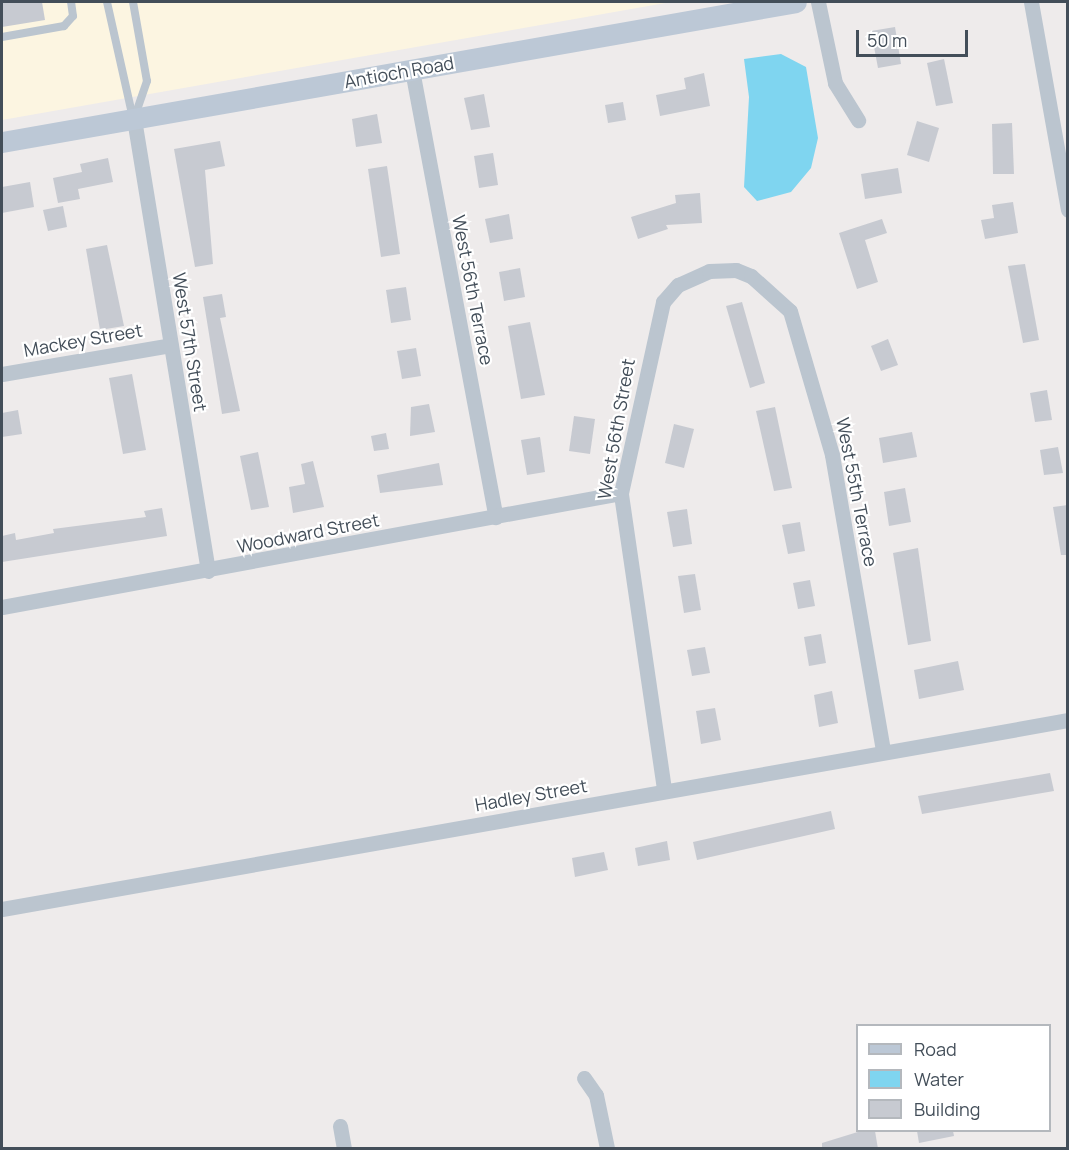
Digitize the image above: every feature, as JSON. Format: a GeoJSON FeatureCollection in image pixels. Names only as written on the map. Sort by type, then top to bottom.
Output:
{"type":"FeatureCollection","features":[{"type":"Feature","properties":{"kind":"main road","name":"Antioch Road"},"geometry":{"type":"LineString","coordinates":[[2,142],[796,2]]}},
{"type":"Feature","properties":{"kind":"street"},"geometry":{"type":"LineString","coordinates":[[818,2],[835,82],[858,120]]}},
{"type":"Feature","properties":{"kind":"street"},"geometry":{"type":"LineString","coordinates":[[1031,2],[1068,210]]}},
{"type":"Feature","properties":{"kind":"street","name":"West 56th Terrace"},"geometry":{"type":"LineString","coordinates":[[412,70],[496,517]]}},
{"type":"Feature","properties":{"kind":"street","name":"West 57th Street"},"geometry":{"type":"LineString","coordinates":[[134,119],[208,571]]}},
{"type":"Feature","properties":{"kind":"street","name":"West 56th Street"},"geometry":{"type":"LineString","coordinates":[[664,789],[621,493],[663,302],[693,277],[736,270]]}},
{"type":"Feature","properties":{"kind":"street","name":"West 55th Terrace"},"geometry":{"type":"LineString","coordinates":[[736,270],[780,299],[812,375],[832,454],[883,750]]}},
{"type":"Feature","properties":{"kind":"street","name":"Mackey Street"},"geometry":{"type":"LineString","coordinates":[[2,374],[171,345]]}},
{"type":"Feature","properties":{"kind":"street","name":"Woodward Street"},"geometry":{"type":"LineString","coordinates":[[2,607],[208,571],[621,493]]}},
{"type":"Feature","properties":{"kind":"street","name":"Hadley Street"},"geometry":{"type":"LineString","coordinates":[[2,909],[883,750],[1068,720]]}},
{"type":"Feature","properties":{"kind":"street"},"geometry":{"type":"LineString","coordinates":[[584,1078],[596,1095],[607,1149]]}},
{"type":"Feature","properties":{"kind":"street"},"geometry":{"type":"LineString","coordinates":[[340,1126],[344,1149]]}},
{"type":"Feature","properties":{"kind":"lane"},"geometry":{"type":"LineString","coordinates":[[2,37],[64,26],[73,16],[71,2]]}},
{"type":"Feature","properties":{"kind":"lane"},"geometry":{"type":"LineString","coordinates":[[107,2],[134,119]]}},
{"type":"Feature","properties":{"kind":"lane"},"geometry":{"type":"LineString","coordinates":[[133,2],[147,81],[134,119]]}},
{"type":"Feature","properties":{"kind":"shaded area"},"geometry":{"type":"Polygon","coordinates":[[[2,2],[671,2],[2,120],[2,2]]]}},
{"type":"Feature","properties":{"kind":"water"},"geometry":{"type":"Polygon","coordinates":[[[781,54],[806,67],[818,138],[811,168],[791,192],[757,201],[744,187],[749,97],[744,59],[781,54]]]}},
{"type":"Feature","properties":{"kind":"building"},"geometry":{"type":"Polygon","coordinates":[[[2,2],[42,2],[45,20],[2,27],[2,2]]]}},
{"type":"Feature","properties":{"kind":"building"},"geometry":{"type":"Polygon","coordinates":[[[895,27],[901,64],[878,68],[871,31],[895,27]]]}},
{"type":"Feature","properties":{"kind":"building"},"geometry":{"type":"Polygon","coordinates":[[[944,59],[953,103],[936,106],[927,63],[944,59]]]}},
{"type":"Feature","properties":{"kind":"building"},"geometry":{"type":"Polygon","coordinates":[[[704,73],[710,106],[660,116],[656,95],[686,89],[684,78],[704,73]]]}},
{"type":"Feature","properties":{"kind":"building"},"geometry":{"type":"Polygon","coordinates":[[[484,94],[490,127],[471,130],[464,98],[484,94]]]}},
{"type":"Feature","properties":{"kind":"building"},"geometry":{"type":"Polygon","coordinates":[[[623,102],[626,120],[608,123],[605,105],[623,102]]]}},
{"type":"Feature","properties":{"kind":"building"},"geometry":{"type":"Polygon","coordinates":[[[377,114],[382,143],[356,147],[352,119],[377,114]]]}},
{"type":"Feature","properties":{"kind":"building"},"geometry":{"type":"Polygon","coordinates":[[[917,121],[939,128],[929,162],[907,155],[917,121]]]}},
{"type":"Feature","properties":{"kind":"building"},"geometry":{"type":"Polygon","coordinates":[[[1012,123],[1014,174],[993,174],[992,124],[1012,123]]]}},
{"type":"Feature","properties":{"kind":"building"},"geometry":{"type":"Polygon","coordinates":[[[220,141],[225,166],[205,170],[213,264],[195,267],[174,149],[220,141]]]}},
{"type":"Feature","properties":{"kind":"building"},"geometry":{"type":"Polygon","coordinates":[[[493,153],[498,185],[479,188],[474,156],[493,153]]]}},
{"type":"Feature","properties":{"kind":"building"},"geometry":{"type":"Polygon","coordinates":[[[108,158],[113,182],[78,189],[80,199],[58,203],[53,178],[82,172],[80,164],[108,158]]]}},
{"type":"Feature","properties":{"kind":"building"},"geometry":{"type":"Polygon","coordinates":[[[387,166],[400,254],[381,257],[368,169],[387,166]]]}},
{"type":"Feature","properties":{"kind":"building"},"geometry":{"type":"Polygon","coordinates":[[[898,168],[902,193],[865,199],[861,174],[898,168]]]}},
{"type":"Feature","properties":{"kind":"building"},"geometry":{"type":"Polygon","coordinates":[[[30,182],[34,207],[2,213],[2,187],[30,182]]]}},
{"type":"Feature","properties":{"kind":"building"},"geometry":{"type":"Polygon","coordinates":[[[700,193],[702,223],[666,225],[668,229],[638,239],[631,217],[676,203],[675,195],[700,193]]]}},
{"type":"Feature","properties":{"kind":"building"},"geometry":{"type":"Polygon","coordinates":[[[1013,202],[1018,233],[985,239],[981,220],[994,218],[992,205],[1013,202]]]}},
{"type":"Feature","properties":{"kind":"building"},"geometry":{"type":"Polygon","coordinates":[[[63,206],[67,227],[48,231],[43,210],[63,206]]]}},
{"type":"Feature","properties":{"kind":"building"},"geometry":{"type":"Polygon","coordinates":[[[509,214],[513,239],[490,243],[485,219],[509,214]]]}},
{"type":"Feature","properties":{"kind":"building"},"geometry":{"type":"Polygon","coordinates":[[[882,219],[887,233],[865,240],[878,282],[857,289],[839,233],[882,219]]]}},
{"type":"Feature","properties":{"kind":"building"},"geometry":{"type":"Polygon","coordinates":[[[107,245],[124,326],[100,330],[86,249],[107,245]]]}},
{"type":"Feature","properties":{"kind":"building"},"geometry":{"type":"Polygon","coordinates":[[[1025,264],[1039,340],[1023,343],[1008,266],[1025,264]]]}},
{"type":"Feature","properties":{"kind":"building"},"geometry":{"type":"Polygon","coordinates":[[[520,268],[525,297],[504,301],[499,272],[520,268]]]}},
{"type":"Feature","properties":{"kind":"building"},"geometry":{"type":"Polygon","coordinates":[[[406,287],[411,320],[391,323],[386,290],[406,287]]]}},
{"type":"Feature","properties":{"kind":"building"},"geometry":{"type":"Polygon","coordinates":[[[222,294],[226,317],[220,318],[240,411],[222,414],[203,297],[222,294]]]}},
{"type":"Feature","properties":{"kind":"building"},"geometry":{"type":"Polygon","coordinates":[[[742,302],[765,383],[750,388],[726,306],[742,302]]]}},
{"type":"Feature","properties":{"kind":"building"},"geometry":{"type":"Polygon","coordinates":[[[530,322],[545,395],[521,399],[508,326],[530,322]]]}},
{"type":"Feature","properties":{"kind":"building"},"geometry":{"type":"Polygon","coordinates":[[[888,339],[898,365],[881,371],[871,346],[888,339]]]}},
{"type":"Feature","properties":{"kind":"building"},"geometry":{"type":"Polygon","coordinates":[[[416,348],[421,376],[402,379],[397,351],[416,348]]]}},
{"type":"Feature","properties":{"kind":"building"},"geometry":{"type":"Polygon","coordinates":[[[132,374],[146,450],[123,454],[109,378],[132,374]]]}},
{"type":"Feature","properties":{"kind":"building"},"geometry":{"type":"Polygon","coordinates":[[[1047,390],[1052,420],[1035,422],[1030,393],[1047,390]]]}},
{"type":"Feature","properties":{"kind":"building"},"geometry":{"type":"Polygon","coordinates":[[[429,404],[435,432],[410,436],[411,407],[429,404]]]}},
{"type":"Feature","properties":{"kind":"building"},"geometry":{"type":"Polygon","coordinates":[[[775,407],[792,488],[774,491],[756,411],[775,407]]]}},
{"type":"Feature","properties":{"kind":"building"},"geometry":{"type":"Polygon","coordinates":[[[18,410],[22,434],[2,437],[2,413],[18,410]]]}},
{"type":"Feature","properties":{"kind":"building"},"geometry":{"type":"Polygon","coordinates":[[[574,416],[595,419],[590,454],[569,451],[574,416]]]}},
{"type":"Feature","properties":{"kind":"building"},"geometry":{"type":"Polygon","coordinates":[[[674,424],[694,429],[684,468],[665,463],[674,424]]]}},
{"type":"Feature","properties":{"kind":"building"},"geometry":{"type":"Polygon","coordinates":[[[912,432],[917,457],[883,463],[879,438],[912,432]]]}},
{"type":"Feature","properties":{"kind":"building"},"geometry":{"type":"Polygon","coordinates":[[[386,433],[389,449],[374,451],[371,436],[386,433]]]}},
{"type":"Feature","properties":{"kind":"building"},"geometry":{"type":"Polygon","coordinates":[[[540,437],[545,472],[527,475],[521,440],[540,437]]]}},
{"type":"Feature","properties":{"kind":"building"},"geometry":{"type":"Polygon","coordinates":[[[1058,447],[1063,473],[1044,475],[1040,450],[1058,447]]]}},
{"type":"Feature","properties":{"kind":"building"},"geometry":{"type":"Polygon","coordinates":[[[258,452],[269,507],[251,510],[240,456],[258,452]]]}},
{"type":"Feature","properties":{"kind":"building"},"geometry":{"type":"Polygon","coordinates":[[[313,461],[324,507],[293,513],[289,487],[305,484],[301,464],[313,461]]]}},
{"type":"Feature","properties":{"kind":"building"},"geometry":{"type":"Polygon","coordinates":[[[439,463],[443,485],[380,493],[377,475],[439,463]]]}},
{"type":"Feature","properties":{"kind":"building"},"geometry":{"type":"Polygon","coordinates":[[[905,488],[911,522],[889,526],[884,492],[905,488]]]}},
{"type":"Feature","properties":{"kind":"building"},"geometry":{"type":"Polygon","coordinates":[[[1068,505],[1068,555],[1061,555],[1053,507],[1068,505]]]}},
{"type":"Feature","properties":{"kind":"building"},"geometry":{"type":"Polygon","coordinates":[[[162,508],[167,536],[2,562],[2,536],[15,533],[16,540],[54,533],[53,529],[146,517],[144,511],[162,508]]]}},
{"type":"Feature","properties":{"kind":"building"},"geometry":{"type":"Polygon","coordinates":[[[687,509],[692,544],[673,547],[667,512],[687,509]]]}},
{"type":"Feature","properties":{"kind":"building"},"geometry":{"type":"Polygon","coordinates":[[[800,522],[805,551],[788,554],[782,525],[800,522]]]}},
{"type":"Feature","properties":{"kind":"building"},"geometry":{"type":"Polygon","coordinates":[[[918,548],[931,641],[908,645],[893,553],[918,548]]]}},
{"type":"Feature","properties":{"kind":"building"},"geometry":{"type":"Polygon","coordinates":[[[695,574],[701,610],[684,613],[678,576],[695,574]]]}},
{"type":"Feature","properties":{"kind":"building"},"geometry":{"type":"Polygon","coordinates":[[[810,580],[815,606],[798,609],[793,583],[810,580]]]}},
{"type":"Feature","properties":{"kind":"building"},"geometry":{"type":"Polygon","coordinates":[[[821,634],[826,663],[809,666],[804,637],[821,634]]]}},
{"type":"Feature","properties":{"kind":"building"},"geometry":{"type":"Polygon","coordinates":[[[705,647],[710,673],[692,676],[687,650],[705,647]]]}},
{"type":"Feature","properties":{"kind":"building"},"geometry":{"type":"Polygon","coordinates":[[[958,661],[964,690],[919,699],[914,670],[958,661]]]}},
{"type":"Feature","properties":{"kind":"building"},"geometry":{"type":"Polygon","coordinates":[[[832,691],[838,723],[819,727],[814,695],[832,691]]]}},
{"type":"Feature","properties":{"kind":"building"},"geometry":{"type":"Polygon","coordinates":[[[715,708],[721,740],[701,744],[696,711],[715,708]]]}},
{"type":"Feature","properties":{"kind":"building"},"geometry":{"type":"Polygon","coordinates":[[[1050,773],[1054,791],[922,814],[918,796],[1050,773]]]}},
{"type":"Feature","properties":{"kind":"building"},"geometry":{"type":"Polygon","coordinates":[[[831,811],[835,829],[697,860],[693,842],[831,811]]]}},
{"type":"Feature","properties":{"kind":"building"},"geometry":{"type":"Polygon","coordinates":[[[667,841],[670,860],[638,866],[635,848],[667,841]]]}},
{"type":"Feature","properties":{"kind":"building"},"geometry":{"type":"Polygon","coordinates":[[[604,852],[608,870],[575,877],[572,858],[604,852]]]}},
{"type":"Feature","properties":{"kind":"building"},"geometry":{"type":"Polygon","coordinates":[[[858,1132],[875,1132],[878,1149],[822,1149],[822,1143],[858,1132]]]}},
{"type":"Feature","properties":{"kind":"building"},"geometry":{"type":"Polygon","coordinates":[[[917,1132],[953,1132],[954,1136],[919,1143],[917,1132]]]}}]}
